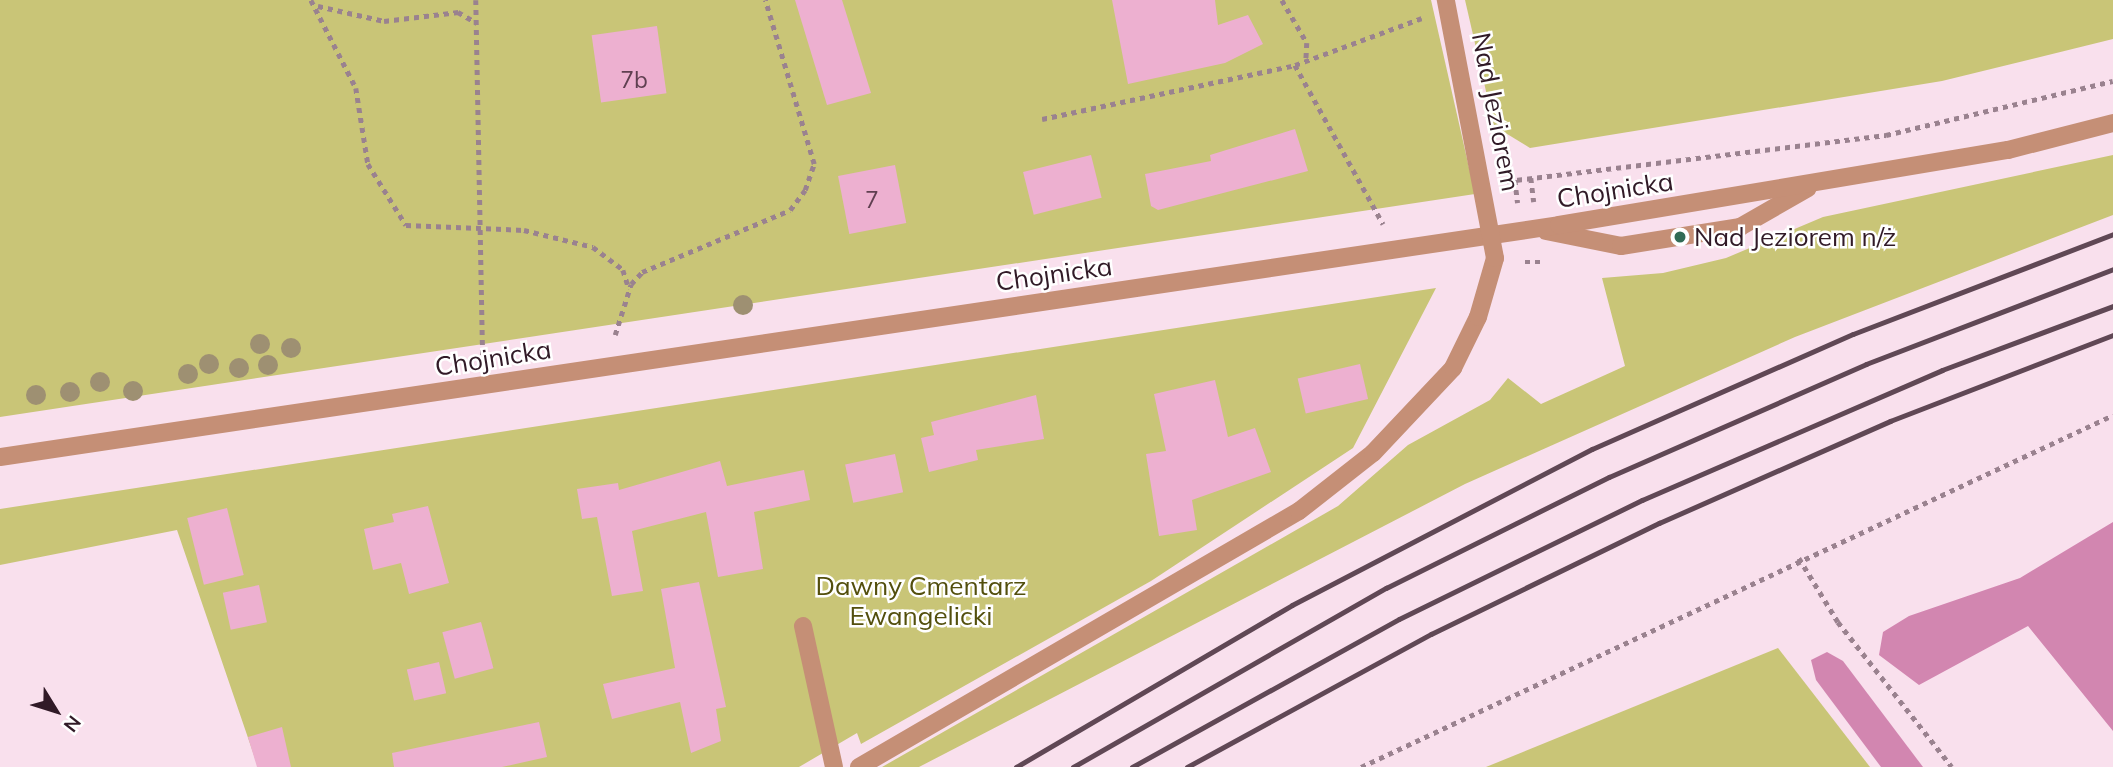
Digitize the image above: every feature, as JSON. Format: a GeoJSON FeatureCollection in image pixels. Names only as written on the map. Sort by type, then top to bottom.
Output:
{"type":"FeatureCollection","features":[{"type":"Feature","properties":{"kind":"street","name":"Nad Jeziorem"},"geometry":{"type":"LineString","coordinates":[[859,767],[1340,481],[1453,368],[1493,274],[1492,235],[1485,183],[1447,5]]}},
{"type":"Feature","properties":{"kind":"street","name":"Chojnicka"},"geometry":{"type":"LineString","coordinates":[[0,457],[1538,228],[2008,150],[2113,123]]}},
{"type":"Feature","properties":{"kind":"street"},"geometry":{"type":"LineString","coordinates":[[1538,228],[1621,246],[1692,235],[1754,222],[1814,184]]}},
{"type":"Feature","properties":{"kind":"street"},"geometry":{"type":"LineString","coordinates":[[803,626],[834,767]]}},
{"type":"Feature","properties":{"kind":"path"},"geometry":{"type":"LineString","coordinates":[[311,0],[317,6],[356,88],[368,164],[382,193],[406,225],[481,231],[524,230],[593,247],[624,270],[629,289],[606,366]]}},
{"type":"Feature","properties":{"kind":"path"},"geometry":{"type":"LineString","coordinates":[[476,0],[484,386]]}},
{"type":"Feature","properties":{"kind":"path"},"geometry":{"type":"LineString","coordinates":[[629,289],[663,260],[790,210],[805,190],[814,164],[765,0]]}},
{"type":"Feature","properties":{"kind":"path"},"geometry":{"type":"LineString","coordinates":[[1282,0],[1307,43],[1306,61]]}},
{"type":"Feature","properties":{"kind":"path"},"geometry":{"type":"LineString","coordinates":[[1042,119],[1295,65],[1447,5]]}},
{"type":"Feature","properties":{"kind":"path"},"geometry":{"type":"LineString","coordinates":[[317,6],[384,21],[458,12],[477,23]]}},
{"type":"Feature","properties":{"kind":"path"},"geometry":{"type":"LineString","coordinates":[[1295,65],[1397,250]]}},
{"type":"Feature","properties":{"kind":"path"},"geometry":{"type":"LineString","coordinates":[[1485,183],[1886,135],[2113,81]]}},
{"type":"Feature","properties":{"kind":"path"},"geometry":{"type":"LineString","coordinates":[[1515,180],[1520,213]]}},
{"type":"Feature","properties":{"kind":"path"},"geometry":{"type":"LineString","coordinates":[[1361,767],[1798,558],[2113,415]]}},
{"type":"Feature","properties":{"kind":"path"},"geometry":{"type":"LineString","coordinates":[[1798,558],[1838,622],[1952,767]]}},
{"type":"Feature","properties":{"kind":"green space"},"geometry":{"type":"Polygon","coordinates":[[[0,0],[1431,0],[1475,194],[0,417],[0,0]]]}},
{"type":"Feature","properties":{"kind":"green space"},"geometry":{"type":"Polygon","coordinates":[[[1465,0],[2113,0],[2113,39],[1942,81],[1530,148],[1494,126],[1465,0]]]}},
{"type":"Feature","properties":{"kind":"green space"},"geometry":{"type":"Polygon","coordinates":[[[2113,155],[2113,215],[1795,337],[1465,484],[919,767],[882,767],[1338,506],[1408,445],[1490,400],[1508,378],[1541,404],[1625,366],[1602,278],[1663,273],[1726,258],[1823,217],[2113,155]]]}},
{"type":"Feature","properties":{"kind":"green space","name":"Dawny Cmentarz Ewangelicki"},"geometry":{"type":"Polygon","coordinates":[[[1436,288],[1353,448],[1151,581],[861,744],[857,733],[799,767],[258,767],[177,530],[0,565],[0,509],[1436,288]]]}},
{"type":"Feature","properties":{"kind":"green space"},"geometry":{"type":"Polygon","coordinates":[[[1778,648],[1870,767],[1486,767],[1778,648]]]}},
{"type":"Feature","properties":{"kind":"shaded area"},"geometry":{"type":"Polygon","coordinates":[[[2113,522],[2113,731],[2028,626],[1919,685],[1879,655],[1883,632],[1909,616],[2020,578],[2113,522]]]}},
{"type":"Feature","properties":{"kind":"shaded area"},"geometry":{"type":"Polygon","coordinates":[[[1827,652],[1843,661],[1923,767],[1881,767],[1816,680],[1811,660],[1827,652]]]}},
{"type":"Feature","properties":{"kind":"building"},"geometry":{"type":"Polygon","coordinates":[[[795,0],[842,0],[871,93],[827,105],[795,0]]]}},
{"type":"Feature","properties":{"kind":"building"},"geometry":{"type":"Polygon","coordinates":[[[1112,0],[1215,0],[1218,25],[1248,15],[1263,44],[1225,63],[1128,84],[1112,0]]]}},
{"type":"Feature","properties":{"kind":"building"},"geometry":{"type":"Polygon","coordinates":[[[657,26],[666,93],[601,103],[592,35],[657,26]]]}},
{"type":"Feature","properties":{"kind":"building"},"geometry":{"type":"Polygon","coordinates":[[[1295,129],[1308,171],[1158,210],[1151,206],[1145,174],[1211,161],[1210,155],[1295,129]]]}},
{"type":"Feature","properties":{"kind":"building"},"geometry":{"type":"Polygon","coordinates":[[[1091,155],[1102,198],[1034,215],[1023,172],[1091,155]]]}},
{"type":"Feature","properties":{"kind":"building"},"geometry":{"type":"Polygon","coordinates":[[[895,165],[906,223],[849,234],[838,176],[895,165]]]}},
{"type":"Feature","properties":{"kind":"building"},"geometry":{"type":"Polygon","coordinates":[[[1360,364],[1368,399],[1306,413],[1298,378],[1360,364]]]}},
{"type":"Feature","properties":{"kind":"building"},"geometry":{"type":"Polygon","coordinates":[[[1215,380],[1228,437],[1255,428],[1271,472],[1192,500],[1197,530],[1159,536],[1146,454],[1166,451],[1154,394],[1215,380]]]}},
{"type":"Feature","properties":{"kind":"building"},"geometry":{"type":"Polygon","coordinates":[[[1036,395],[1044,439],[976,450],[978,460],[929,472],[921,438],[934,435],[931,422],[1036,395]]]}},
{"type":"Feature","properties":{"kind":"building"},"geometry":{"type":"Polygon","coordinates":[[[895,454],[903,492],[853,503],[845,465],[895,454]]]}},
{"type":"Feature","properties":{"kind":"building"},"geometry":{"type":"Polygon","coordinates":[[[720,461],[727,486],[804,470],[810,500],[754,512],[763,569],[718,577],[706,512],[632,531],[643,591],[612,596],[597,517],[582,519],[577,489],[618,483],[619,490],[720,461]]]}},
{"type":"Feature","properties":{"kind":"building"},"geometry":{"type":"Polygon","coordinates":[[[428,506],[449,583],[409,594],[401,563],[373,570],[364,529],[394,522],[392,514],[428,506]]]}},
{"type":"Feature","properties":{"kind":"building"},"geometry":{"type":"Polygon","coordinates":[[[227,508],[244,575],[204,585],[187,518],[227,508]]]}},
{"type":"Feature","properties":{"kind":"building"},"geometry":{"type":"Polygon","coordinates":[[[699,582],[726,707],[716,709],[721,741],[691,753],[680,702],[612,719],[603,684],[675,668],[661,589],[699,582]]]}},
{"type":"Feature","properties":{"kind":"building"},"geometry":{"type":"Polygon","coordinates":[[[259,585],[267,622],[231,630],[223,593],[259,585]]]}},
{"type":"Feature","properties":{"kind":"building"},"geometry":{"type":"Polygon","coordinates":[[[481,622],[493,668],[455,679],[442,632],[481,622]]]}},
{"type":"Feature","properties":{"kind":"building"},"geometry":{"type":"Polygon","coordinates":[[[439,662],[446,693],[414,701],[407,669],[439,662]]]}},
{"type":"Feature","properties":{"kind":"building"},"geometry":{"type":"Polygon","coordinates":[[[539,722],[547,757],[502,767],[394,767],[392,753],[539,722]]]}},
{"type":"Feature","properties":{"kind":"building"},"geometry":{"type":"Polygon","coordinates":[[[282,727],[291,767],[257,767],[248,737],[282,727]]]}},
{"type":"Feature","properties":{"kind":"railway"},"geometry":{"type":"LineString","coordinates":[[1016,767],[1292,605],[1592,449],[1853,334],[2113,234]]}},
{"type":"Feature","properties":{"kind":"railway"},"geometry":{"type":"LineString","coordinates":[[1073,767],[1386,588],[1609,477],[1866,364],[2113,269]]}},
{"type":"Feature","properties":{"kind":"railway"},"geometry":{"type":"LineString","coordinates":[[1132,767],[1399,619],[1642,500],[1942,370],[2113,306]]}},
{"type":"Feature","properties":{"kind":"railway"},"geometry":{"type":"LineString","coordinates":[[1187,767],[1431,634],[1659,523],[1890,421],[2113,335]]}},
{"type":"Feature","properties":{"kind":"place","name":"Nad Jeziorem n/ż"},"geometry":{"type":"Point","coordinates":[1680,237]}}]}
